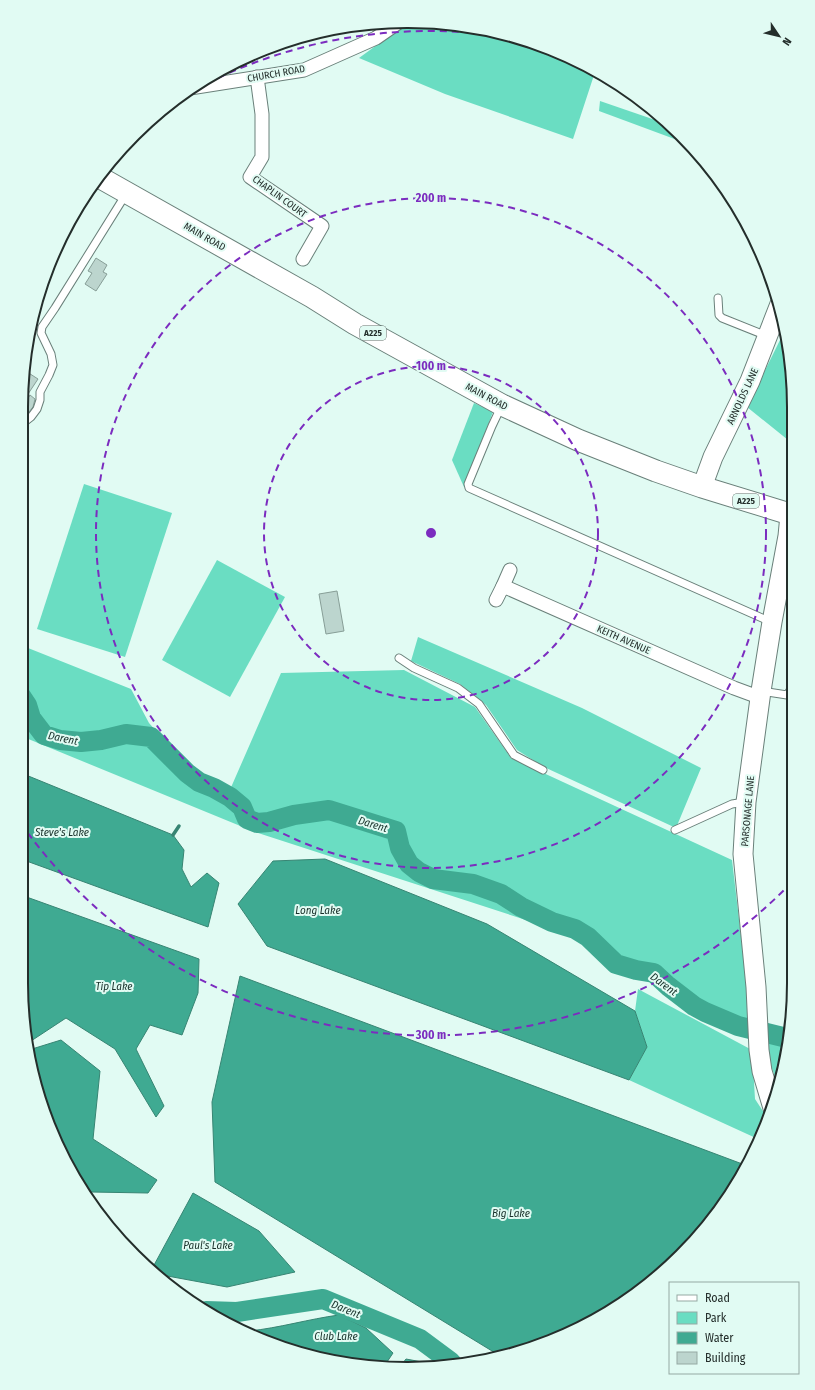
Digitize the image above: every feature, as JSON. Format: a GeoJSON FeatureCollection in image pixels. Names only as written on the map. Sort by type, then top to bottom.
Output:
{"type":"FeatureCollection","features":[{"type":"Feature","properties":{"kind":"main road","name":"MAIN ROAD"},"geometry":{"type":"LineString","coordinates":[[104,180],[312,297],[355,324],[502,405],[588,444],[702,487],[787,514]]}},
{"type":"Feature","properties":{"kind":"street","name":"CHURCH ROAD"},"geometry":{"type":"LineString","coordinates":[[208,85],[304,70],[376,38],[389,29]]}},
{"type":"Feature","properties":{"kind":"street","name":"CHAPLIN COURT"},"geometry":{"type":"LineString","coordinates":[[257,77],[262,114],[262,157],[250,177],[322,226],[303,259]]}},
{"type":"Feature","properties":{"kind":"street","name":"ARNOLDS LANE"},"geometry":{"type":"LineString","coordinates":[[702,487],[713,457],[750,381],[776,316]]}},
{"type":"Feature","properties":{"kind":"street","name":"PARSONAGE LANE"},"geometry":{"type":"LineString","coordinates":[[769,1096],[762,1071],[759,1050],[744,860],[746,802],[772,622],[787,541]]}},
{"type":"Feature","properties":{"kind":"street"},"geometry":{"type":"LineString","coordinates":[[496,600],[510,570]]}},
{"type":"Feature","properties":{"kind":"street","name":"KEITH AVENUE"},"geometry":{"type":"LineString","coordinates":[[503,586],[734,688],[753,695],[761,694]]}},
{"type":"Feature","properties":{"kind":"lane"},"geometry":{"type":"LineString","coordinates":[[28,419],[37,409],[40,400],[40,392],[53,365],[41,333],[42,327],[127,192]]}},
{"type":"Feature","properties":{"kind":"lane"},"geometry":{"type":"LineString","coordinates":[[718,298],[719,315],[722,318],[768,336]]}},
{"type":"Feature","properties":{"kind":"lane"},"geometry":{"type":"LineString","coordinates":[[502,405],[468,484],[470,488],[772,622]]}},
{"type":"Feature","properties":{"kind":"lane"},"geometry":{"type":"LineString","coordinates":[[399,658],[414,668],[458,688],[479,704],[514,755],[543,770]]}},
{"type":"Feature","properties":{"kind":"lane"},"geometry":{"type":"LineString","coordinates":[[761,694],[787,695]]}},
{"type":"Feature","properties":{"kind":"lane"},"geometry":{"type":"LineString","coordinates":[[675,830],[732,804],[746,802]]}},
{"type":"Feature","properties":{"kind":"green space"},"geometry":{"type":"Polygon","coordinates":[[[399,28],[408,28],[457,31],[482,35],[529,48],[553,57],[593,77],[573,139],[445,94],[359,58],[399,28]]]}},
{"type":"Feature","properties":{"kind":"green space"},"geometry":{"type":"Polygon","coordinates":[[[600,101],[656,120],[677,140],[599,111],[600,101]]]}},
{"type":"Feature","properties":{"kind":"green space"},"geometry":{"type":"Polygon","coordinates":[[[781,338],[786,383],[787,439],[747,407],[781,338]]]}},
{"type":"Feature","properties":{"kind":"green space"},"geometry":{"type":"Polygon","coordinates":[[[474,403],[493,412],[464,487],[452,460],[474,403]]]}},
{"type":"Feature","properties":{"kind":"green space"},"geometry":{"type":"Polygon","coordinates":[[[84,484],[172,513],[125,657],[37,629],[84,484]]]}},
{"type":"Feature","properties":{"kind":"green space"},"geometry":{"type":"Polygon","coordinates":[[[217,560],[285,597],[230,697],[162,660],[217,560]]]}},
{"type":"Feature","properties":{"kind":"green space"},"geometry":{"type":"Polygon","coordinates":[[[418,637],[582,708],[701,768],[676,828],[544,767],[517,750],[486,705],[460,684],[411,661],[418,637]]]}},
{"type":"Feature","properties":{"kind":"green space"},"geometry":{"type":"Polygon","coordinates":[[[28,648],[131,689],[149,723],[193,772],[229,792],[281,673],[404,670],[475,707],[511,758],[732,860],[750,1024],[702,1006],[655,970],[618,960],[578,927],[517,901],[532,922],[255,832],[28,739],[28,648]]]}},
{"type":"Feature","properties":{"kind":"green space"},"geometry":{"type":"Polygon","coordinates":[[[638,989],[752,1050],[755,1099],[764,1113],[754,1137],[629,1080],[647,1047],[635,1011],[638,989]]]}},
{"type":"Feature","properties":{"kind":"green space"},"geometry":{"type":"Polygon","coordinates":[[[765,1038],[782,1043],[775,1077],[766,1053],[765,1038]]]}},
{"type":"Feature","properties":{"kind":"water","name":"Steve's Lake"},"geometry":{"type":"Polygon","coordinates":[[[28,776],[173,835],[184,850],[182,869],[191,887],[207,873],[219,883],[208,927],[28,862],[28,776]]]}},
{"type":"Feature","properties":{"kind":"water","name":"Long Lake"},"geometry":{"type":"Polygon","coordinates":[[[325,859],[487,924],[635,1011],[647,1047],[629,1080],[267,946],[238,904],[273,861],[325,859]]]}},
{"type":"Feature","properties":{"kind":"water","name":"Tip Lake"},"geometry":{"type":"Polygon","coordinates":[[[28,898],[199,959],[198,993],[182,1035],[150,1025],[136,1049],[164,1106],[156,1117],[115,1049],[66,1018],[32,1040],[28,982],[28,898]]]}},
{"type":"Feature","properties":{"kind":"water","name":"Big Lake"},"geometry":{"type":"Polygon","coordinates":[[[240,976],[741,1163],[709,1214],[693,1233],[658,1268],[639,1284],[597,1311],[575,1323],[529,1342],[494,1352],[215,1182],[212,1102],[240,976]]]}},
{"type":"Feature","properties":{"kind":"water"},"geometry":{"type":"Polygon","coordinates":[[[61,1040],[100,1071],[93,1139],[157,1180],[148,1193],[91,1192],[67,1150],[57,1128],[41,1081],[34,1048],[61,1040]]]}},
{"type":"Feature","properties":{"kind":"water","name":"Paul's Lake"},"geometry":{"type":"Polygon","coordinates":[[[193,1193],[259,1231],[295,1272],[227,1287],[166,1276],[154,1265],[193,1193]]]}},
{"type":"Feature","properties":{"kind":"water","name":"Club Lake"},"geometry":{"type":"Polygon","coordinates":[[[339,1315],[366,1328],[393,1353],[388,1361],[333,1355],[286,1342],[256,1330],[339,1315]]]}},
{"type":"Feature","properties":{"kind":"water"},"geometry":{"type":"Polygon","coordinates":[[[406,1359],[419,1362],[408,1362],[404,1362],[406,1359]]]}},
{"type":"Feature","properties":{"kind":"building"},"geometry":{"type":"Polygon","coordinates":[[[96,258],[107,265],[103,272],[107,274],[96,291],[85,284],[92,273],[88,271],[96,258]]]}},
{"type":"Feature","properties":{"kind":"building"},"geometry":{"type":"Polygon","coordinates":[[[30,374],[38,379],[29,393],[30,374]]]}},
{"type":"Feature","properties":{"kind":"building"},"geometry":{"type":"Polygon","coordinates":[[[30,395],[35,399],[33,407],[29,412],[28,411],[28,398],[30,395]]]}},
{"type":"Feature","properties":{"kind":"building"},"geometry":{"type":"Polygon","coordinates":[[[337,591],[344,631],[326,634],[319,594],[337,591]]]}},
{"type":"Feature","properties":{"kind":"waterway","name":"Darent"},"geometry":{"type":"LineString","coordinates":[[28,708],[31,718],[44,735],[60,740],[81,742],[101,740],[126,734],[151,737],[187,773],[199,782],[230,797],[242,807],[247,819],[257,823],[269,822],[294,815],[329,810],[396,831],[400,848],[409,864],[419,872],[433,879],[473,884],[501,894],[521,907],[552,922],[575,929],[588,937],[616,964],[636,970],[654,973],[694,1006],[705,1012],[738,1026],[783,1037]]}},
{"type":"Feature","properties":{"kind":"waterway"},"geometry":{"type":"LineString","coordinates":[[173,835],[179,826]]}},
{"type":"Feature","properties":{"kind":"waterway","name":"Darent"},"geometry":{"type":"LineString","coordinates":[[219,1311],[237,1312],[323,1299],[420,1339],[448,1360]]}}]}
